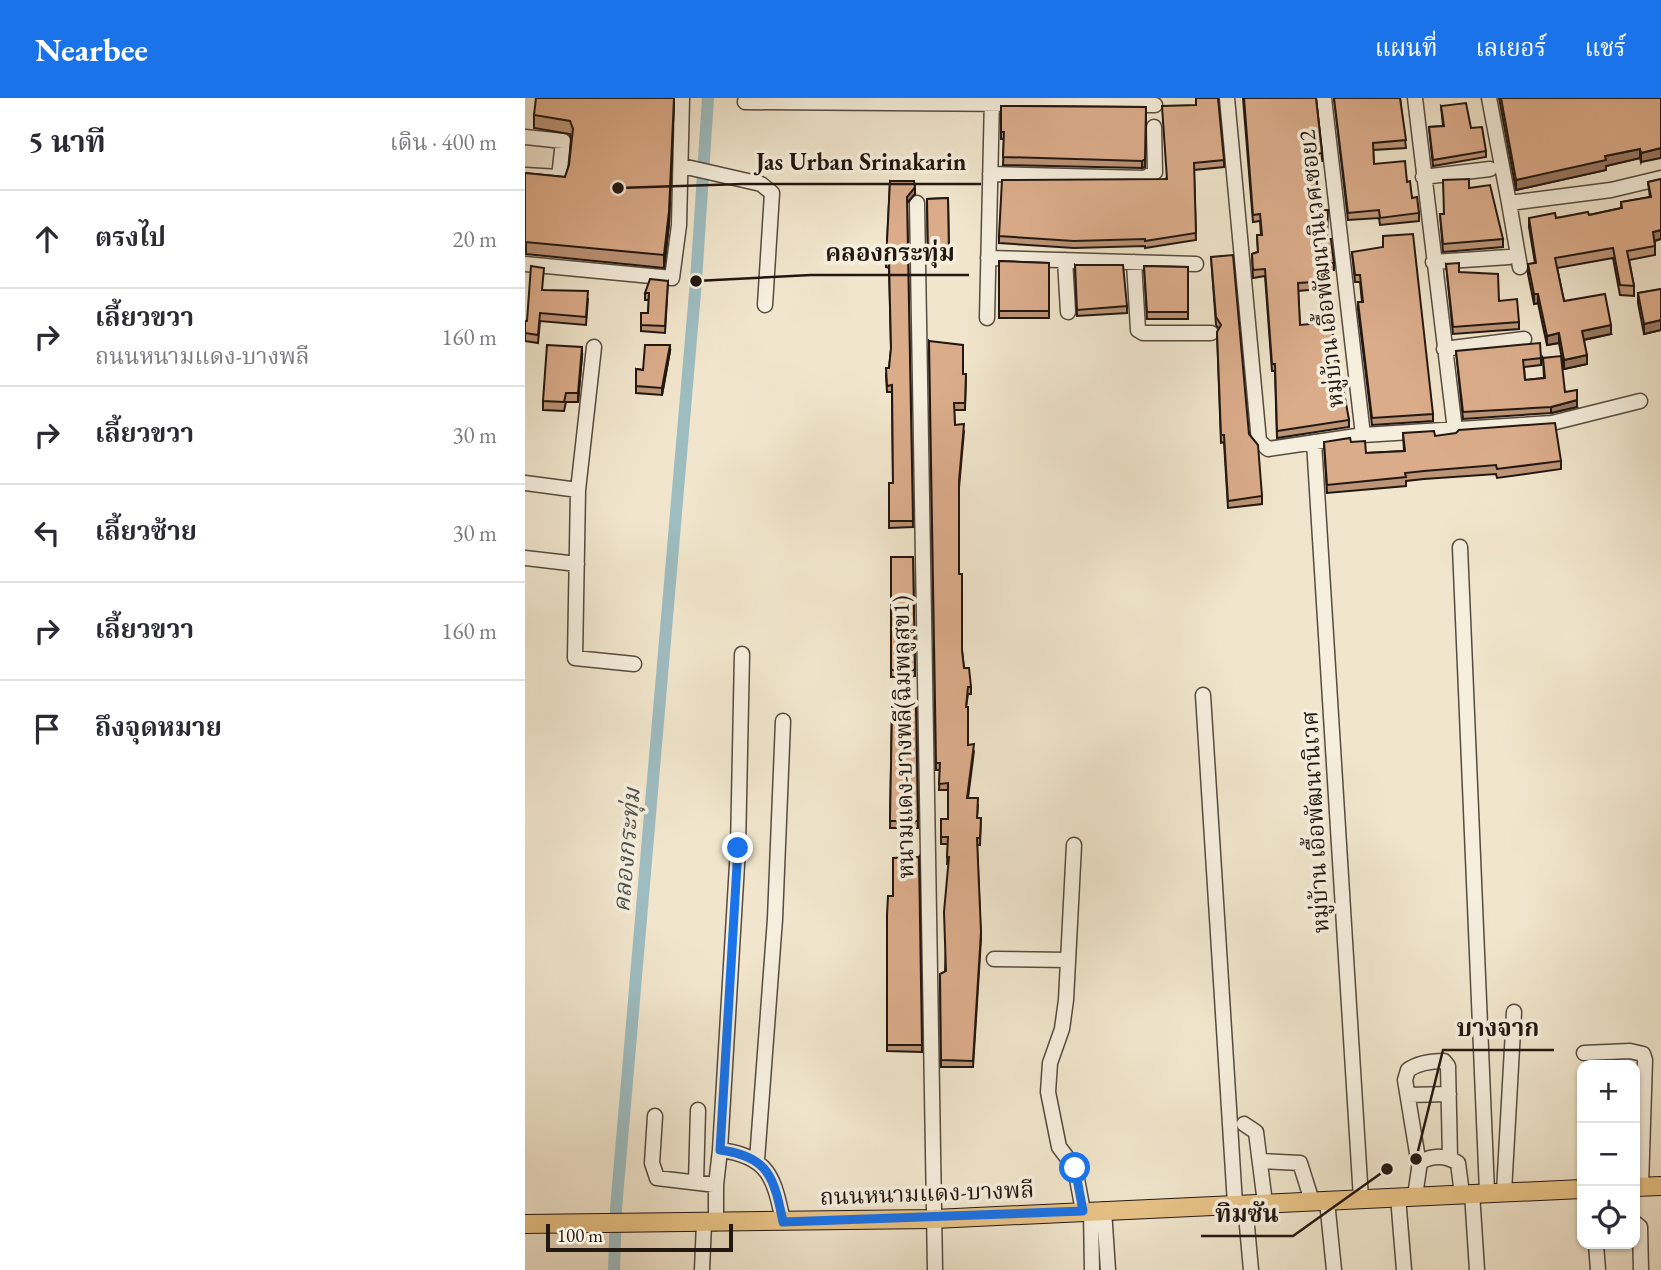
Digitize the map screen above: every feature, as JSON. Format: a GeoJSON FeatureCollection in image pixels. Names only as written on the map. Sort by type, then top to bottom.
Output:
{"type":"FeatureCollection","features":[{"type":"Feature","properties":{"kind":"main road"},"geometry":{"type":"LineString","coordinates":[[1640,1186],[1661,1185]]}},
{"type":"Feature","properties":{"kind":"main road","name":"ถนนหนามแดง-บางพลี"},"geometry":{"type":"LineString","coordinates":[[525,1224],[934,1219],[1577,1189]]}},
{"type":"Feature","properties":{"kind":"street"},"geometry":{"type":"LineString","coordinates":[[525,264],[672,278],[687,166],[682,98]]}},
{"type":"Feature","properties":{"kind":"street"},"geometry":{"type":"LineString","coordinates":[[746,98],[745,102],[992,100],[1155,105]]}},
{"type":"Feature","properties":{"kind":"street"},"geometry":{"type":"LineString","coordinates":[[1227,98],[1259,441],[1268,449],[1363,435],[1552,423],[1640,401]]}},
{"type":"Feature","properties":{"kind":"street","name":"หมู่บ้าน เอื้อพัฒนานิเวศ ซอย2"},"geometry":{"type":"LineString","coordinates":[[1324,98],[1363,435]]}},
{"type":"Feature","properties":{"kind":"street"},"geometry":{"type":"LineString","coordinates":[[1415,98],[1455,430]]}},
{"type":"Feature","properties":{"kind":"street"},"geometry":{"type":"LineString","coordinates":[[1489,98],[1520,267]]}},
{"type":"Feature","properties":{"kind":"street"},"geometry":{"type":"LineString","coordinates":[[987,318],[992,100]]}},
{"type":"Feature","properties":{"kind":"street"},"geometry":{"type":"LineString","coordinates":[[990,174],[1145,178],[1155,172],[1154,127]]}},
{"type":"Feature","properties":{"kind":"street"},"geometry":{"type":"LineString","coordinates":[[525,137],[563,141],[559,177],[525,175]]}},
{"type":"Feature","properties":{"kind":"street"},"geometry":{"type":"LineString","coordinates":[[687,166],[761,184],[772,194],[765,305]]}},
{"type":"Feature","properties":{"kind":"street"},"geometry":{"type":"LineString","coordinates":[[1423,177],[1490,169]]}},
{"type":"Feature","properties":{"kind":"street"},"geometry":{"type":"LineString","coordinates":[[1509,203],[1611,190],[1661,178]]}},
{"type":"Feature","properties":{"kind":"street","name":"หนามแดง-บางพลี(ฉิมพลูสุข1)"},"geometry":{"type":"LineString","coordinates":[[917,203],[935,1270]]}},
{"type":"Feature","properties":{"kind":"street"},"geometry":{"type":"LineString","coordinates":[[1433,262],[1509,257]]}},
{"type":"Feature","properties":{"kind":"street"},"geometry":{"type":"LineString","coordinates":[[988,258],[1196,264]]}},
{"type":"Feature","properties":{"kind":"street"},"geometry":{"type":"LineString","coordinates":[[1065,260],[1068,312]]}},
{"type":"Feature","properties":{"kind":"street"},"geometry":{"type":"LineString","coordinates":[[1134,262],[1137,330],[1143,333],[1211,333]]}},
{"type":"Feature","properties":{"kind":"street"},"geometry":{"type":"LineString","coordinates":[[1444,349],[1524,339]]}},
{"type":"Feature","properties":{"kind":"street"},"geometry":{"type":"LineString","coordinates":[[594,347],[578,490],[575,659],[634,664]]}},
{"type":"Feature","properties":{"kind":"street","name":"หมู่บ้าน เอื้อพัฒนานิเวศ"},"geometry":{"type":"LineString","coordinates":[[1314,442],[1361,1199]]}},
{"type":"Feature","properties":{"kind":"street"},"geometry":{"type":"LineString","coordinates":[[525,483],[578,490]]}},
{"type":"Feature","properties":{"kind":"street"},"geometry":{"type":"LineString","coordinates":[[1460,547],[1481,1193],[1477,1270]]}},
{"type":"Feature","properties":{"kind":"street"},"geometry":{"type":"LineString","coordinates":[[525,558],[577,564]]}},
{"type":"Feature","properties":{"kind":"street"},"geometry":{"type":"LineString","coordinates":[[702,1270],[720,1150],[738,848],[742,654]]}},
{"type":"Feature","properties":{"kind":"street"},"geometry":{"type":"LineString","coordinates":[[1203,695],[1240,1204],[1251,1270]]}},
{"type":"Feature","properties":{"kind":"street"},"geometry":{"type":"LineString","coordinates":[[757,1160],[775,919],[783,721]]}},
{"type":"Feature","properties":{"kind":"street"},"geometry":{"type":"LineString","coordinates":[[1073,845],[1062,1029],[1050,1063],[1048,1092],[1059,1147],[1075,1168],[1093,1211],[1108,1270]]}},
{"type":"Feature","properties":{"kind":"street"},"geometry":{"type":"LineString","coordinates":[[994,960],[1068,960]]}},
{"type":"Feature","properties":{"kind":"street"},"geometry":{"type":"LineString","coordinates":[[1481,1193],[1514,1012]]}},
{"type":"Feature","properties":{"kind":"street"},"geometry":{"type":"LineString","coordinates":[[1584,1053],[1630,1051],[1643,1054],[1646,1060],[1640,1154]]}},
{"type":"Feature","properties":{"kind":"street"},"geometry":{"type":"LineString","coordinates":[[1419,1165],[1405,1080],[1408,1070],[1435,1061],[1444,1062],[1448,1066],[1450,1157]]}},
{"type":"Feature","properties":{"kind":"street"},"geometry":{"type":"LineString","coordinates":[[1408,1096],[1448,1094]]}},
{"type":"Feature","properties":{"kind":"street"},"geometry":{"type":"LineString","coordinates":[[696,1182],[698,1110]]}},
{"type":"Feature","properties":{"kind":"street"},"geometry":{"type":"LineString","coordinates":[[655,1116],[652,1163],[657,1178],[716,1185]]}},
{"type":"Feature","properties":{"kind":"street"},"geometry":{"type":"LineString","coordinates":[[1244,1124],[1256,1132],[1265,1203]]}},
{"type":"Feature","properties":{"kind":"street"},"geometry":{"type":"LineString","coordinates":[[720,1150],[741,1152],[757,1160],[776,1188],[783,1222]]}},
{"type":"Feature","properties":{"kind":"street"},"geometry":{"type":"LineString","coordinates":[[1404,1270],[1406,1196],[1419,1165],[1427,1158],[1450,1157],[1458,1163],[1481,1193]]}},
{"type":"Feature","properties":{"kind":"street"},"geometry":{"type":"LineString","coordinates":[[1261,1161],[1300,1163],[1320,1201],[1334,1270]]}},
{"type":"Feature","properties":{"kind":"street"},"geometry":{"type":"LineString","coordinates":[[1093,1211],[1093,1270]]}},
{"type":"Feature","properties":{"kind":"street"},"geometry":{"type":"LineString","coordinates":[[1640,1227],[1641,1270]]}},
{"type":"Feature","properties":{"kind":"street"},"geometry":{"type":"LineString","coordinates":[[1596,1249],[1598,1270]]}},
{"type":"Feature","properties":{"kind":"building"},"geometry":{"type":"Polygon","coordinates":[[[536,98],[674,98],[669,211],[664,255],[525,242],[525,173],[565,177],[573,129],[570,121],[534,115],[536,98]]]}},
{"type":"Feature","properties":{"kind":"building"},"geometry":{"type":"Polygon","coordinates":[[[1196,98],[1218,98],[1224,160],[1194,163],[1196,233],[1145,241],[1074,241],[999,236],[1002,180],[1167,179],[1162,106],[1196,105],[1196,98]]]}},
{"type":"Feature","properties":{"kind":"building"},"geometry":{"type":"Polygon","coordinates":[[[1244,98],[1316,98],[1322,153],[1316,154],[1318,210],[1328,210],[1327,239],[1331,239],[1334,263],[1330,263],[1331,281],[1298,283],[1300,325],[1332,322],[1335,360],[1338,359],[1349,420],[1277,431],[1275,364],[1272,364],[1265,269],[1253,270],[1252,254],[1258,252],[1257,235],[1262,235],[1260,214],[1253,215],[1244,98]]]}},
{"type":"Feature","properties":{"kind":"building"},"geometry":{"type":"Polygon","coordinates":[[[1334,98],[1400,98],[1406,140],[1373,143],[1374,164],[1405,161],[1407,182],[1410,181],[1412,198],[1417,197],[1419,213],[1380,218],[1379,210],[1348,213],[1334,98]]]}},
{"type":"Feature","properties":{"kind":"building"},"geometry":{"type":"Polygon","coordinates":[[[1501,98],[1661,98],[1661,148],[1641,153],[1640,149],[1605,156],[1606,160],[1516,180],[1501,98]]]}},
{"type":"Feature","properties":{"kind":"building"},"geometry":{"type":"Polygon","coordinates":[[[1466,103],[1471,128],[1482,127],[1486,151],[1433,160],[1429,127],[1444,126],[1441,106],[1466,103]]]}},
{"type":"Feature","properties":{"kind":"building"},"geometry":{"type":"Polygon","coordinates":[[[1001,106],[1146,107],[1145,159],[1003,157],[1001,106]]]}},
{"type":"Feature","properties":{"kind":"building"},"geometry":{"type":"Polygon","coordinates":[[[1469,179],[1469,188],[1490,185],[1503,239],[1443,244],[1440,214],[1444,214],[1443,180],[1469,179]]]}},
{"type":"Feature","properties":{"kind":"building"},"geometry":{"type":"Polygon","coordinates":[[[1661,179],[1661,230],[1653,232],[1655,246],[1627,251],[1634,286],[1620,285],[1613,248],[1555,258],[1564,301],[1605,294],[1611,325],[1582,331],[1587,355],[1564,360],[1559,333],[1547,336],[1538,294],[1534,294],[1528,264],[1536,263],[1529,218],[1555,213],[1556,218],[1588,212],[1589,215],[1622,208],[1621,202],[1651,197],[1648,182],[1661,179]]]}},
{"type":"Feature","properties":{"kind":"building"},"geometry":{"type":"Polygon","coordinates":[[[890,181],[914,181],[915,187],[907,197],[913,521],[889,521],[889,483],[893,483],[892,385],[887,386],[886,368],[889,368],[891,348],[889,261],[886,261],[890,181]]]}},
{"type":"Feature","properties":{"kind":"building"},"geometry":{"type":"Polygon","coordinates":[[[948,198],[949,254],[928,255],[927,199],[948,198]]]}},
{"type":"Feature","properties":{"kind":"building"},"geometry":{"type":"Polygon","coordinates":[[[1413,234],[1433,414],[1372,418],[1358,302],[1363,302],[1360,275],[1355,275],[1352,252],[1383,247],[1383,236],[1413,234]]]}},
{"type":"Feature","properties":{"kind":"building"},"geometry":{"type":"Polygon","coordinates":[[[1233,255],[1249,434],[1258,445],[1262,496],[1228,501],[1224,435],[1221,435],[1217,332],[1221,325],[1216,317],[1211,257],[1233,255]]]}},
{"type":"Feature","properties":{"kind":"building"},"geometry":{"type":"Polygon","coordinates":[[[999,261],[1049,263],[1049,311],[999,311],[999,261]]]}},
{"type":"Feature","properties":{"kind":"building"},"geometry":{"type":"Polygon","coordinates":[[[1459,263],[1459,272],[1498,274],[1499,301],[1517,299],[1519,322],[1453,327],[1446,264],[1459,263]]]}},
{"type":"Feature","properties":{"kind":"building"},"geometry":{"type":"Polygon","coordinates":[[[1075,265],[1123,265],[1127,306],[1077,310],[1075,265]]]}},
{"type":"Feature","properties":{"kind":"building"},"geometry":{"type":"Polygon","coordinates":[[[531,266],[544,268],[542,290],[588,291],[586,317],[540,313],[538,335],[525,333],[531,266]]]}},
{"type":"Feature","properties":{"kind":"building"},"geometry":{"type":"Polygon","coordinates":[[[1144,266],[1188,267],[1188,312],[1147,312],[1144,266]]]}},
{"type":"Feature","properties":{"kind":"building"},"geometry":{"type":"Polygon","coordinates":[[[650,279],[668,281],[665,326],[641,325],[641,313],[648,313],[649,293],[645,293],[650,279]]]}},
{"type":"Feature","properties":{"kind":"building"},"geometry":{"type":"Polygon","coordinates":[[[1661,289],[1661,320],[1644,324],[1638,293],[1661,289]]]}},
{"type":"Feature","properties":{"kind":"building"},"geometry":{"type":"Polygon","coordinates":[[[929,341],[963,345],[963,374],[966,374],[965,403],[954,403],[955,425],[964,424],[959,481],[959,574],[962,574],[962,650],[964,668],[969,668],[971,687],[968,687],[966,707],[968,745],[974,744],[967,798],[978,798],[977,818],[981,818],[980,838],[977,838],[981,932],[973,1061],[941,1060],[940,974],[946,971],[944,912],[949,857],[948,837],[941,837],[941,819],[948,819],[948,783],[939,784],[940,763],[936,763],[929,341]]]}},
{"type":"Feature","properties":{"kind":"building"},"geometry":{"type":"Polygon","coordinates":[[[1540,343],[1541,358],[1523,360],[1525,380],[1545,378],[1543,358],[1561,356],[1565,392],[1577,390],[1577,400],[1551,407],[1463,412],[1456,351],[1540,343]]]}},
{"type":"Feature","properties":{"kind":"building"},"geometry":{"type":"Polygon","coordinates":[[[547,345],[582,347],[578,393],[566,393],[564,402],[543,401],[547,345]]]}},
{"type":"Feature","properties":{"kind":"building"},"geometry":{"type":"Polygon","coordinates":[[[645,345],[670,345],[662,388],[636,386],[636,369],[643,370],[645,345]]]}},
{"type":"Feature","properties":{"kind":"building"},"geometry":{"type":"Polygon","coordinates":[[[1555,423],[1561,461],[1497,469],[1496,465],[1424,471],[1405,473],[1406,477],[1327,485],[1324,442],[1350,438],[1351,442],[1365,441],[1366,453],[1405,451],[1403,433],[1434,431],[1435,436],[1456,433],[1459,430],[1555,423]]]}},
{"type":"Feature","properties":{"kind":"building"},"geometry":{"type":"Polygon","coordinates":[[[891,557],[913,557],[915,670],[891,670],[891,557]]]}},
{"type":"Feature","properties":{"kind":"building"},"geometry":{"type":"Polygon","coordinates":[[[892,707],[916,707],[918,821],[890,821],[892,707]]]}},
{"type":"Feature","properties":{"kind":"building"},"geometry":{"type":"Polygon","coordinates":[[[919,857],[922,1045],[887,1045],[887,915],[888,896],[893,896],[893,858],[919,857]]]}},
{"type":"Feature","properties":{"kind":"waterway","name":"คลองกระทุ่ม"},"geometry":{"type":"LineString","coordinates":[[614,1270],[616,1209],[696,281],[708,98]]}},
{"type":"Feature","properties":{"kind":"place","name":"Jas Urban Srinakarin"},"geometry":{"type":"Point","coordinates":[618,188]}},
{"type":"Feature","properties":{"kind":"place","name":"คลองกระทุ่ม"},"geometry":{"type":"Point","coordinates":[696,281]}},
{"type":"Feature","properties":{"kind":"place","name":"บางจาก"},"geometry":{"type":"Point","coordinates":[1416,1159]}},
{"type":"Feature","properties":{"kind":"place","name":"ทิมซัน"},"geometry":{"type":"Point","coordinates":[1387,1169]}},
{"type":"Feature","properties":{"kind":"route"},"geometry":{"type":"LineString","coordinates":[[738,848],[720,1150],[741,1152],[757,1160],[768,1172],[776,1188],[783,1222],[934,1219],[1083,1211],[1075,1168]]}}]}
